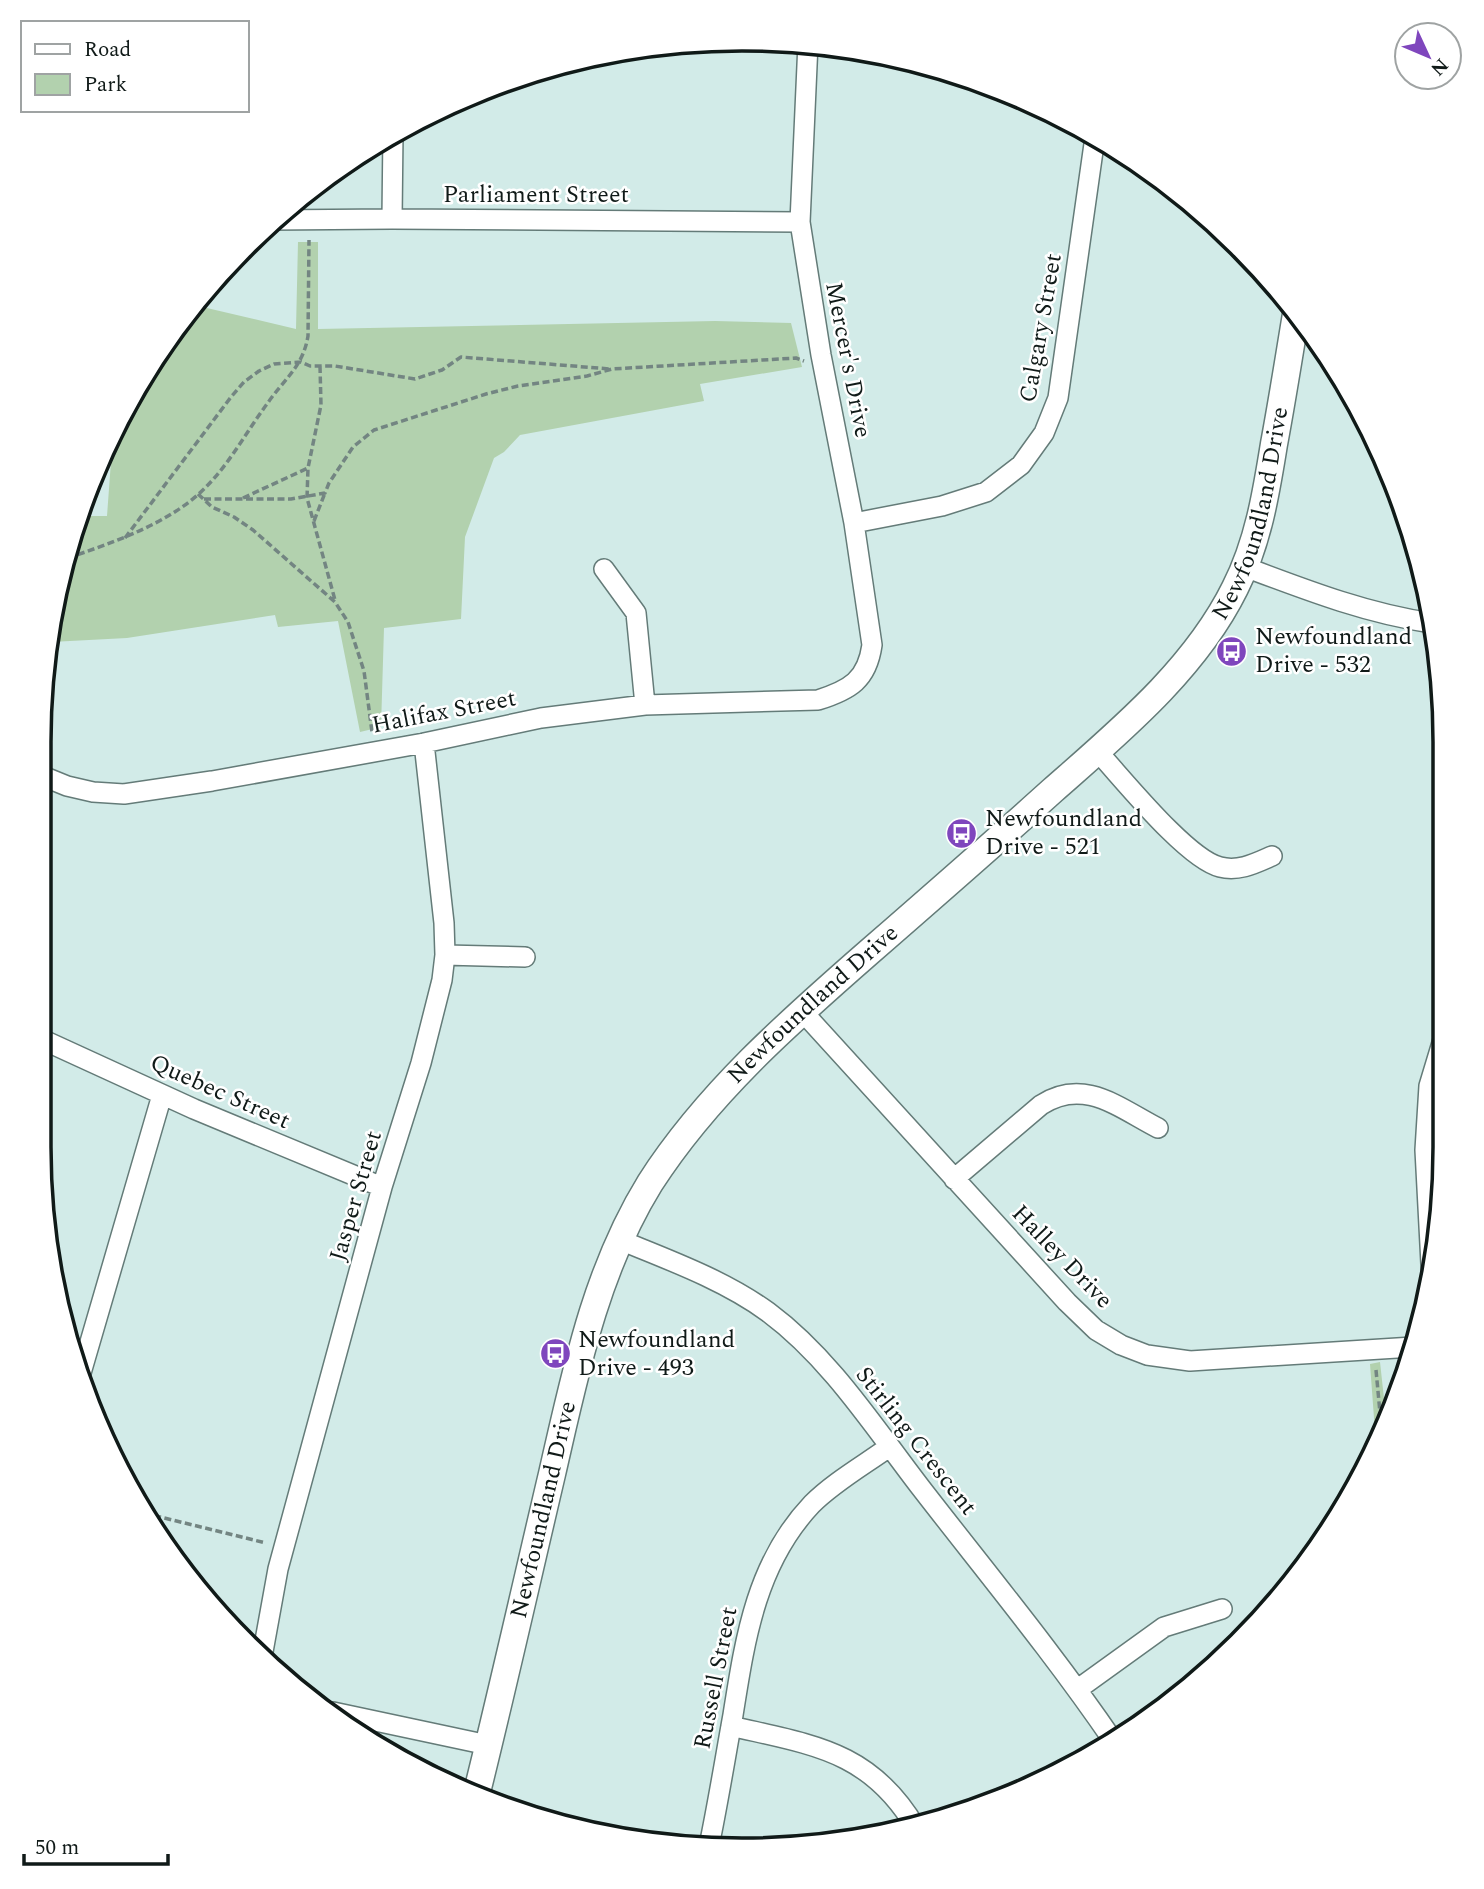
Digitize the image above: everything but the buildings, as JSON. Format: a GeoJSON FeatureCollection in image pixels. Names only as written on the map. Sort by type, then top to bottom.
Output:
{"type":"FeatureCollection","features":[{"type":"Feature","properties":{"kind":"street","name":"Mercer's Drive"},"geometry":{"type":"LineString","coordinates":[[807,54],[800,222],[821,355],[854,523],[872,645],[870,661],[858,681]]}},
{"type":"Feature","properties":{"kind":"street"},"geometry":{"type":"LineString","coordinates":[[392,219],[393,145]]}},
{"type":"Feature","properties":{"kind":"street","name":"Calgary Street"},"geometry":{"type":"LineString","coordinates":[[854,523],[942,506],[986,492],[1021,466],[1044,433],[1058,398],[1094,147]]}},
{"type":"Feature","properties":{"kind":"street","name":"Parliament Street"},"geometry":{"type":"LineString","coordinates":[[289,220],[800,222]]}},
{"type":"Feature","properties":{"kind":"street","name":"Newfoundland Drive"},"geometry":{"type":"LineString","coordinates":[[478,1786],[571,1391],[597,1294],[620,1240],[650,1185],[702,1114],[802,1011],[1098,752],[1191,656],[1223,611],[1245,567],[1264,504],[1294,326]]}},
{"type":"Feature","properties":{"kind":"street"},"geometry":{"type":"LineString","coordinates":[[1245,567],[1396,618],[1422,622]]}},
{"type":"Feature","properties":{"kind":"street"},"geometry":{"type":"LineString","coordinates":[[604,569],[636,613],[645,705]]}},
{"type":"Feature","properties":{"kind":"street","name":"Halifax Street"},"geometry":{"type":"LineString","coordinates":[[51,779],[93,792],[124,794],[424,743],[541,718],[645,705],[818,700],[840,693],[858,681]]}},
{"type":"Feature","properties":{"kind":"street","name":"Jasper Street"},"geometry":{"type":"LineString","coordinates":[[264,1646],[278,1569],[382,1187],[421,1063],[442,980],[445,955],[444,923],[424,743]]}},
{"type":"Feature","properties":{"kind":"street"},"geometry":{"type":"LineString","coordinates":[[1098,752],[1181,842],[1211,864],[1222,868],[1236,868],[1249,866],[1272,856]]}},
{"type":"Feature","properties":{"kind":"street"},"geometry":{"type":"LineString","coordinates":[[445,955],[525,957]]}},
{"type":"Feature","properties":{"kind":"street","name":"Halley Drive"},"geometry":{"type":"LineString","coordinates":[[802,1011],[1067,1303],[1096,1329],[1121,1345],[1147,1355],[1190,1361],[1403,1348]]}},
{"type":"Feature","properties":{"kind":"street","name":"Quebec Street"},"geometry":{"type":"LineString","coordinates":[[51,1044],[162,1095],[382,1187]]}},
{"type":"Feature","properties":{"kind":"street"},"geometry":{"type":"LineString","coordinates":[[1429,1218],[1426,1150],[1429,1086],[1433,1073]]}},
{"type":"Feature","properties":{"kind":"street"},"geometry":{"type":"LineString","coordinates":[[954,1180],[1041,1105],[1066,1094],[1080,1092],[1096,1095],[1158,1128]]}},
{"type":"Feature","properties":{"kind":"street"},"geometry":{"type":"LineString","coordinates":[[85,1361],[162,1095]]}},
{"type":"Feature","properties":{"kind":"street","name":"Stirling Crescent"},"geometry":{"type":"LineString","coordinates":[[620,1240],[739,1293],[796,1335],[830,1371],[1078,1689],[1108,1733]]}},
{"type":"Feature","properties":{"kind":"street","name":"Russell Street"},"geometry":{"type":"LineString","coordinates":[[711,1837],[747,1631],[756,1601],[777,1552],[812,1504],[889,1447]]}},
{"type":"Feature","properties":{"kind":"street"},"geometry":{"type":"LineString","coordinates":[[1078,1689],[1164,1627],[1222,1609]]}},
{"type":"Feature","properties":{"kind":"street"},"geometry":{"type":"LineString","coordinates":[[349,1715],[488,1745]]}},
{"type":"Feature","properties":{"kind":"street"},"geometry":{"type":"LineString","coordinates":[[731,1726],[823,1748],[847,1759],[886,1787],[910,1818]]}},
{"type":"Feature","properties":{"kind":"path"},"geometry":{"type":"LineString","coordinates":[[76,555],[125,538],[198,494],[220,471],[267,403],[301,362],[308,336],[309,240]]}},
{"type":"Feature","properties":{"kind":"path"},"geometry":{"type":"LineString","coordinates":[[796,358],[803,354]]}},
{"type":"Feature","properties":{"kind":"path"},"geometry":{"type":"LineString","coordinates":[[125,538],[244,382],[274,363],[301,362],[310,366],[344,367],[415,379],[442,370],[461,358],[612,369],[796,358],[804,361]]}},
{"type":"Feature","properties":{"kind":"path"},"geometry":{"type":"LineString","coordinates":[[320,366],[321,405],[308,468],[307,498],[335,602]]}},
{"type":"Feature","properties":{"kind":"path"},"geometry":{"type":"LineString","coordinates":[[314,521],[329,483],[354,447],[374,430],[486,394],[612,369]]}},
{"type":"Feature","properties":{"kind":"path"},"geometry":{"type":"LineString","coordinates":[[241,499],[308,468]]}},
{"type":"Feature","properties":{"kind":"path"},"geometry":{"type":"LineString","coordinates":[[204,499],[307,498],[325,493]]}},
{"type":"Feature","properties":{"kind":"path"},"geometry":{"type":"LineString","coordinates":[[198,494],[212,507],[253,530],[335,602],[348,622],[364,671],[372,732]]}},
{"type":"Feature","properties":{"kind":"path"},"geometry":{"type":"LineString","coordinates":[[1376,1370],[1380,1414]]}},
{"type":"Feature","properties":{"kind":"path"},"geometry":{"type":"LineString","coordinates":[[158,1516],[268,1544]]}},
{"type":"Feature","properties":{"kind":"green space"},"geometry":{"type":"Polygon","coordinates":[[[298,242],[318,242],[318,329],[715,321],[791,323],[802,367],[700,384],[704,401],[520,435],[504,452],[494,458],[465,537],[461,619],[384,628],[381,727],[360,732],[338,621],[278,627],[275,615],[127,638],[59,642],[74,563],[88,516],[107,516],[111,459],[143,396],[194,321],[205,308],[296,329],[298,242]]]}},
{"type":"Feature","properties":{"kind":"green space"},"geometry":{"type":"Polygon","coordinates":[[[1380,1362],[1384,1403],[1375,1426],[1370,1364],[1380,1362]]]}},
{"type":"Feature","properties":{"kind":"place","name":"Newfoundland Drive - 532"},"geometry":{"type":"Point","coordinates":[1232,651]}},
{"type":"Feature","properties":{"kind":"place","name":"Newfoundland Drive - 521"},"geometry":{"type":"Point","coordinates":[962,833]}},
{"type":"Feature","properties":{"kind":"place","name":"Newfoundland Drive - 493"},"geometry":{"type":"Point","coordinates":[555,1354]}}]}
